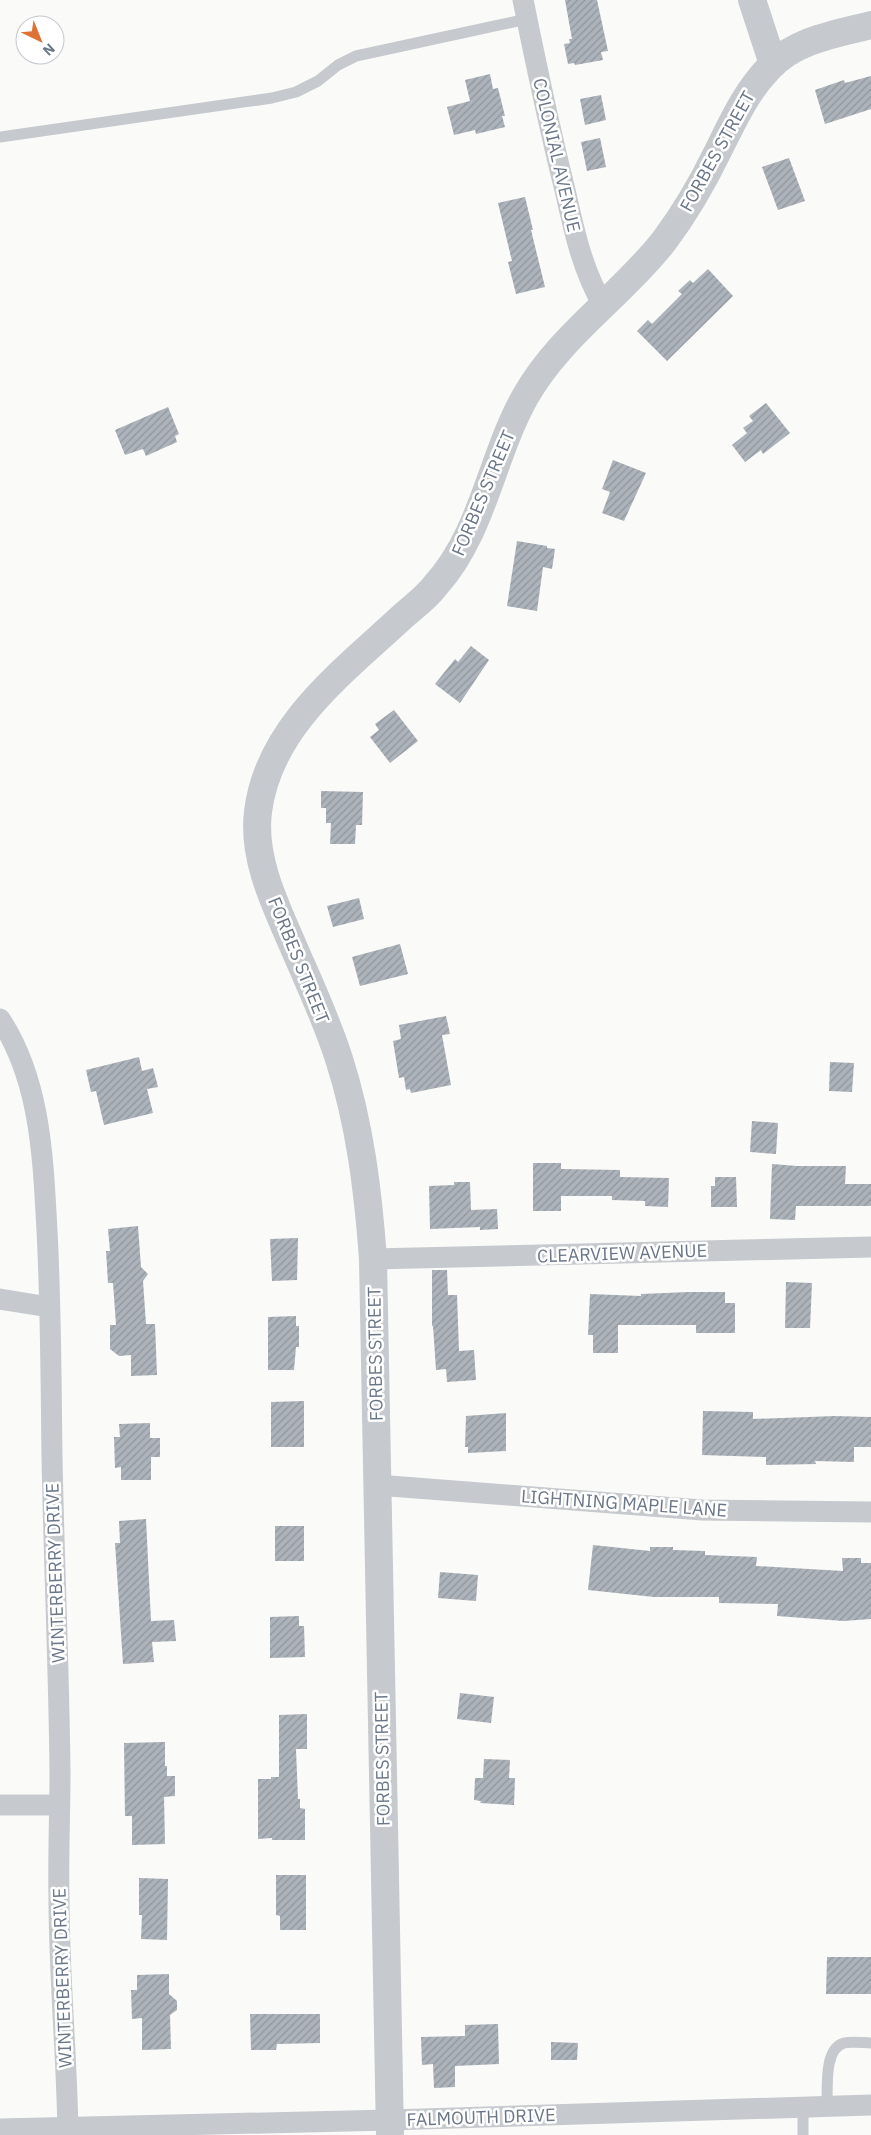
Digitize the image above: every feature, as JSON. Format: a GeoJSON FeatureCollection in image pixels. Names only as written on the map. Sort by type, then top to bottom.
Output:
{"type":"FeatureCollection","features":[{"type":"Feature","properties":{"kind":"street"},"geometry":{"type":"LineString","coordinates":[[752,0],[773,64]]}},
{"type":"Feature","properties":{"kind":"street","name":"COLONIAL AVENUE"},"geometry":{"type":"LineString","coordinates":[[525,9],[558,163],[582,263],[591,285],[603,306]]}},
{"type":"Feature","properties":{"kind":"street","name":"FORBES STREET"},"geometry":{"type":"LineString","coordinates":[[390,2128],[373,1259],[367,1191],[354,1110],[339,1059],[320,1008],[276,907],[262,863],[258,842],[257,816],[262,789],[269,769],[285,739],[302,714],[327,686],[434,588],[453,564],[468,538],[516,412],[534,380],[552,357],[663,242],[682,215],[754,84],[785,54],[811,40],[871,25]]}},
{"type":"Feature","properties":{"kind":"street","name":"WINTERBERRY DRIVE"},"geometry":{"type":"LineString","coordinates":[[0,1019],[23,1063],[31,1088],[37,1115],[44,1184],[49,1308],[53,1528],[57,1607],[60,1948],[68,2131]]}},
{"type":"Feature","properties":{"kind":"street","name":"CLEARVIEW AVENUE"},"geometry":{"type":"LineString","coordinates":[[373,1259],[871,1247]]}},
{"type":"Feature","properties":{"kind":"street"},"geometry":{"type":"LineString","coordinates":[[0,1299],[49,1308]]}},
{"type":"Feature","properties":{"kind":"street","name":"LIGHTNING MAPLE LANE"},"geometry":{"type":"LineString","coordinates":[[377,1485],[702,1510],[871,1512]]}},
{"type":"Feature","properties":{"kind":"street"},"geometry":{"type":"LineString","coordinates":[[0,1805],[59,1805]]}},
{"type":"Feature","properties":{"kind":"street","name":"FALMOUTH DRIVE"},"geometry":{"type":"LineString","coordinates":[[0,2129],[68,2131],[390,2128],[871,2105]]}},
{"type":"Feature","properties":{"kind":"lane"},"geometry":{"type":"LineString","coordinates":[[0,137],[272,98],[296,92],[318,81],[338,65],[356,56],[525,9]]}},
{"type":"Feature","properties":{"kind":"lane"},"geometry":{"type":"LineString","coordinates":[[828,2107],[829,2061],[835,2048],[844,2043],[871,2043]]}},
{"type":"Feature","properties":{"kind":"lane"},"geometry":{"type":"LineString","coordinates":[[803,2107],[803,2135]]}},
{"type":"Feature","properties":{"kind":"building"},"geometry":{"type":"Polygon","coordinates":[[[565,0],[597,0],[608,51],[601,52],[603,60],[575,65],[574,63],[568,64],[564,44],[570,43],[569,39],[572,39],[565,0]]]}},
{"type":"Feature","properties":{"kind":"building"},"geometry":{"type":"Polygon","coordinates":[[[490,74],[493,89],[498,88],[505,116],[502,116],[505,127],[476,134],[475,130],[454,135],[447,107],[470,101],[465,80],[490,74]]]}},
{"type":"Feature","properties":{"kind":"building"},"geometry":{"type":"Polygon","coordinates":[[[871,76],[871,109],[825,124],[815,90],[844,80],[845,83],[871,76]]]}},
{"type":"Feature","properties":{"kind":"building"},"geometry":{"type":"Polygon","coordinates":[[[601,95],[606,120],[585,125],[580,99],[601,95]]]}},
{"type":"Feature","properties":{"kind":"building"},"geometry":{"type":"Polygon","coordinates":[[[600,138],[606,167],[587,171],[581,142],[600,138]]]}},
{"type":"Feature","properties":{"kind":"building"},"geometry":{"type":"Polygon","coordinates":[[[789,158],[805,201],[778,210],[762,167],[789,158]]]}},
{"type":"Feature","properties":{"kind":"building"},"geometry":{"type":"Polygon","coordinates":[[[525,197],[545,287],[516,294],[508,262],[512,261],[498,203],[525,197]]]}},
{"type":"Feature","properties":{"kind":"building"},"geometry":{"type":"Polygon","coordinates":[[[708,269],[733,296],[667,361],[637,331],[648,320],[652,324],[682,294],[678,291],[690,280],[693,283],[708,269]]]}},
{"type":"Feature","properties":{"kind":"building"},"geometry":{"type":"Polygon","coordinates":[[[766,403],[790,433],[763,454],[761,450],[745,462],[732,445],[747,433],[743,428],[753,421],[749,416],[766,403]]]}},
{"type":"Feature","properties":{"kind":"building"},"geometry":{"type":"Polygon","coordinates":[[[168,407],[179,434],[175,436],[177,442],[146,456],[143,449],[125,455],[115,430],[168,407]]]}},
{"type":"Feature","properties":{"kind":"building"},"geometry":{"type":"Polygon","coordinates":[[[613,460],[646,473],[624,521],[602,513],[610,492],[602,489],[613,460]]]}},
{"type":"Feature","properties":{"kind":"building"},"geometry":{"type":"Polygon","coordinates":[[[517,541],[555,549],[552,569],[543,567],[537,611],[507,606],[517,541]]]}},
{"type":"Feature","properties":{"kind":"building"},"geometry":{"type":"Polygon","coordinates":[[[471,646],[489,660],[460,703],[435,684],[455,659],[458,662],[471,646]]]}},
{"type":"Feature","properties":{"kind":"building"},"geometry":{"type":"Polygon","coordinates":[[[394,710],[418,741],[390,763],[370,737],[379,730],[375,724],[394,710]]]}},
{"type":"Feature","properties":{"kind":"building"},"geometry":{"type":"Polygon","coordinates":[[[321,791],[363,792],[362,825],[356,825],[355,844],[330,844],[331,823],[326,823],[326,808],[321,808],[321,791]]]}},
{"type":"Feature","properties":{"kind":"building"},"geometry":{"type":"Polygon","coordinates":[[[359,898],[364,919],[333,927],[327,906],[359,898]]]}},
{"type":"Feature","properties":{"kind":"building"},"geometry":{"type":"Polygon","coordinates":[[[400,944],[408,974],[360,986],[352,957],[400,944]]]}},
{"type":"Feature","properties":{"kind":"building"},"geometry":{"type":"Polygon","coordinates":[[[446,1016],[450,1034],[442,1035],[451,1085],[411,1093],[410,1089],[406,1090],[404,1077],[399,1078],[393,1041],[401,1039],[399,1025],[446,1016]]]}},
{"type":"Feature","properties":{"kind":"building"},"geometry":{"type":"Polygon","coordinates":[[[139,1057],[142,1071],[153,1068],[158,1087],[147,1089],[153,1113],[104,1125],[96,1091],[91,1092],[86,1070],[139,1057]]]}},
{"type":"Feature","properties":{"kind":"building"},"geometry":{"type":"Polygon","coordinates":[[[830,1062],[854,1063],[852,1092],[829,1091],[830,1062]]]}},
{"type":"Feature","properties":{"kind":"building"},"geometry":{"type":"Polygon","coordinates":[[[752,1121],[778,1123],[776,1154],[750,1152],[752,1121]]]}},
{"type":"Feature","properties":{"kind":"building"},"geometry":{"type":"Polygon","coordinates":[[[533,1163],[561,1163],[561,1169],[620,1170],[620,1177],[669,1178],[668,1207],[645,1206],[645,1201],[612,1200],[612,1196],[561,1196],[561,1211],[533,1211],[533,1163]]]}},
{"type":"Feature","properties":{"kind":"building"},"geometry":{"type":"Polygon","coordinates":[[[772,1164],[846,1166],[845,1184],[871,1184],[871,1206],[796,1206],[795,1220],[770,1219],[772,1164]]]}},
{"type":"Feature","properties":{"kind":"building"},"geometry":{"type":"Polygon","coordinates":[[[715,1177],[736,1177],[737,1207],[711,1207],[711,1186],[715,1186],[715,1177]]]}},
{"type":"Feature","properties":{"kind":"building"},"geometry":{"type":"Polygon","coordinates":[[[454,1182],[470,1182],[471,1210],[497,1209],[498,1229],[480,1230],[480,1227],[430,1229],[429,1186],[454,1185],[454,1182]]]}},
{"type":"Feature","properties":{"kind":"building"},"geometry":{"type":"Polygon","coordinates":[[[138,1226],[141,1267],[148,1274],[143,1281],[146,1324],[155,1324],[157,1375],[131,1376],[131,1355],[119,1356],[110,1349],[110,1325],[116,1325],[113,1283],[108,1283],[106,1251],[110,1251],[108,1229],[138,1226]]]}},
{"type":"Feature","properties":{"kind":"building"},"geometry":{"type":"Polygon","coordinates":[[[298,1238],[297,1280],[272,1281],[270,1239],[298,1238]]]}},
{"type":"Feature","properties":{"kind":"building"},"geometry":{"type":"Polygon","coordinates":[[[432,1270],[447,1270],[448,1295],[457,1295],[459,1351],[474,1350],[476,1380],[447,1382],[446,1369],[436,1370],[432,1326],[432,1270]]]}},
{"type":"Feature","properties":{"kind":"building"},"geometry":{"type":"Polygon","coordinates":[[[786,1282],[812,1283],[810,1328],[785,1328],[786,1282]]]}},
{"type":"Feature","properties":{"kind":"building"},"geometry":{"type":"Polygon","coordinates":[[[725,1292],[725,1303],[735,1303],[735,1333],[696,1333],[696,1325],[618,1325],[618,1353],[593,1353],[593,1335],[588,1335],[590,1294],[641,1296],[641,1294],[725,1292]]]}},
{"type":"Feature","properties":{"kind":"building"},"geometry":{"type":"Polygon","coordinates":[[[296,1316],[296,1326],[299,1326],[299,1347],[296,1347],[294,1370],[268,1370],[268,1317],[296,1316]]]}},
{"type":"Feature","properties":{"kind":"building"},"geometry":{"type":"Polygon","coordinates":[[[304,1401],[304,1447],[271,1447],[271,1402],[304,1401]]]}},
{"type":"Feature","properties":{"kind":"building"},"geometry":{"type":"Polygon","coordinates":[[[703,1411],[753,1412],[753,1419],[835,1416],[871,1417],[871,1447],[854,1447],[854,1462],[815,1461],[816,1464],[766,1465],[766,1457],[702,1455],[703,1411]]]}},
{"type":"Feature","properties":{"kind":"building"},"geometry":{"type":"Polygon","coordinates":[[[506,1413],[506,1451],[468,1453],[468,1447],[465,1447],[466,1416],[506,1413]]]}},
{"type":"Feature","properties":{"kind":"building"},"geometry":{"type":"Polygon","coordinates":[[[150,1423],[150,1438],[160,1438],[160,1457],[151,1457],[151,1480],[121,1480],[121,1467],[115,1468],[114,1437],[120,1437],[119,1424],[150,1423]]]}},
{"type":"Feature","properties":{"kind":"building"},"geometry":{"type":"Polygon","coordinates":[[[146,1519],[151,1621],[174,1620],[176,1641],[152,1642],[154,1662],[123,1664],[115,1543],[120,1543],[119,1521],[146,1519]]]}},
{"type":"Feature","properties":{"kind":"building"},"geometry":{"type":"Polygon","coordinates":[[[275,1526],[304,1526],[304,1561],[275,1561],[275,1526]]]}},
{"type":"Feature","properties":{"kind":"building"},"geometry":{"type":"Polygon","coordinates":[[[593,1545],[650,1551],[650,1547],[673,1547],[673,1550],[705,1551],[705,1555],[757,1557],[756,1566],[843,1571],[842,1558],[861,1558],[861,1563],[871,1563],[871,1619],[843,1621],[777,1616],[778,1604],[719,1603],[719,1597],[654,1597],[588,1590],[593,1545]]]}},
{"type":"Feature","properties":{"kind":"building"},"geometry":{"type":"Polygon","coordinates":[[[440,1572],[478,1575],[476,1601],[438,1598],[440,1572]]]}},
{"type":"Feature","properties":{"kind":"building"},"geometry":{"type":"Polygon","coordinates":[[[299,1616],[299,1626],[304,1626],[305,1657],[270,1658],[270,1617],[299,1616]]]}},
{"type":"Feature","properties":{"kind":"building"},"geometry":{"type":"Polygon","coordinates":[[[460,1693],[494,1697],[491,1723],[457,1719],[460,1693]]]}},
{"type":"Feature","properties":{"kind":"building"},"geometry":{"type":"Polygon","coordinates":[[[307,1714],[307,1749],[296,1749],[298,1799],[300,1799],[300,1808],[305,1809],[305,1840],[258,1839],[258,1779],[279,1777],[279,1715],[307,1714]]]}},
{"type":"Feature","properties":{"kind":"building"},"geometry":{"type":"Polygon","coordinates":[[[165,1742],[165,1766],[167,1766],[167,1776],[175,1776],[175,1796],[164,1797],[165,1844],[132,1845],[132,1816],[125,1816],[124,1743],[165,1742]]]}},
{"type":"Feature","properties":{"kind":"building"},"geometry":{"type":"Polygon","coordinates":[[[484,1759],[510,1760],[509,1778],[515,1778],[514,1805],[480,1803],[481,1801],[474,1800],[475,1778],[483,1778],[484,1759]]]}},
{"type":"Feature","properties":{"kind":"building"},"geometry":{"type":"Polygon","coordinates":[[[276,1875],[306,1875],[306,1930],[280,1930],[280,1916],[276,1915],[276,1875]]]}},
{"type":"Feature","properties":{"kind":"building"},"geometry":{"type":"Polygon","coordinates":[[[139,1878],[168,1879],[167,1940],[141,1939],[142,1915],[139,1915],[139,1878]]]}},
{"type":"Feature","properties":{"kind":"building"},"geometry":{"type":"Polygon","coordinates":[[[827,1957],[871,1957],[871,1994],[826,1994],[827,1957]]]}},
{"type":"Feature","properties":{"kind":"building"},"geometry":{"type":"Polygon","coordinates":[[[169,1974],[169,1994],[177,2001],[177,2010],[170,2015],[171,2049],[142,2050],[142,2018],[132,2019],[131,1990],[137,1990],[137,1975],[169,1974]]]}},
{"type":"Feature","properties":{"kind":"building"},"geometry":{"type":"Polygon","coordinates":[[[250,2014],[320,2014],[320,2043],[277,2044],[276,2050],[251,2050],[250,2014]]]}},
{"type":"Feature","properties":{"kind":"building"},"geometry":{"type":"Polygon","coordinates":[[[498,2024],[499,2064],[455,2066],[455,2087],[434,2088],[433,2064],[422,2065],[421,2037],[465,2036],[465,2025],[498,2024]]]}},
{"type":"Feature","properties":{"kind":"building"},"geometry":{"type":"Polygon","coordinates":[[[551,2042],[578,2043],[577,2060],[551,2060],[551,2042]]]}}]}
